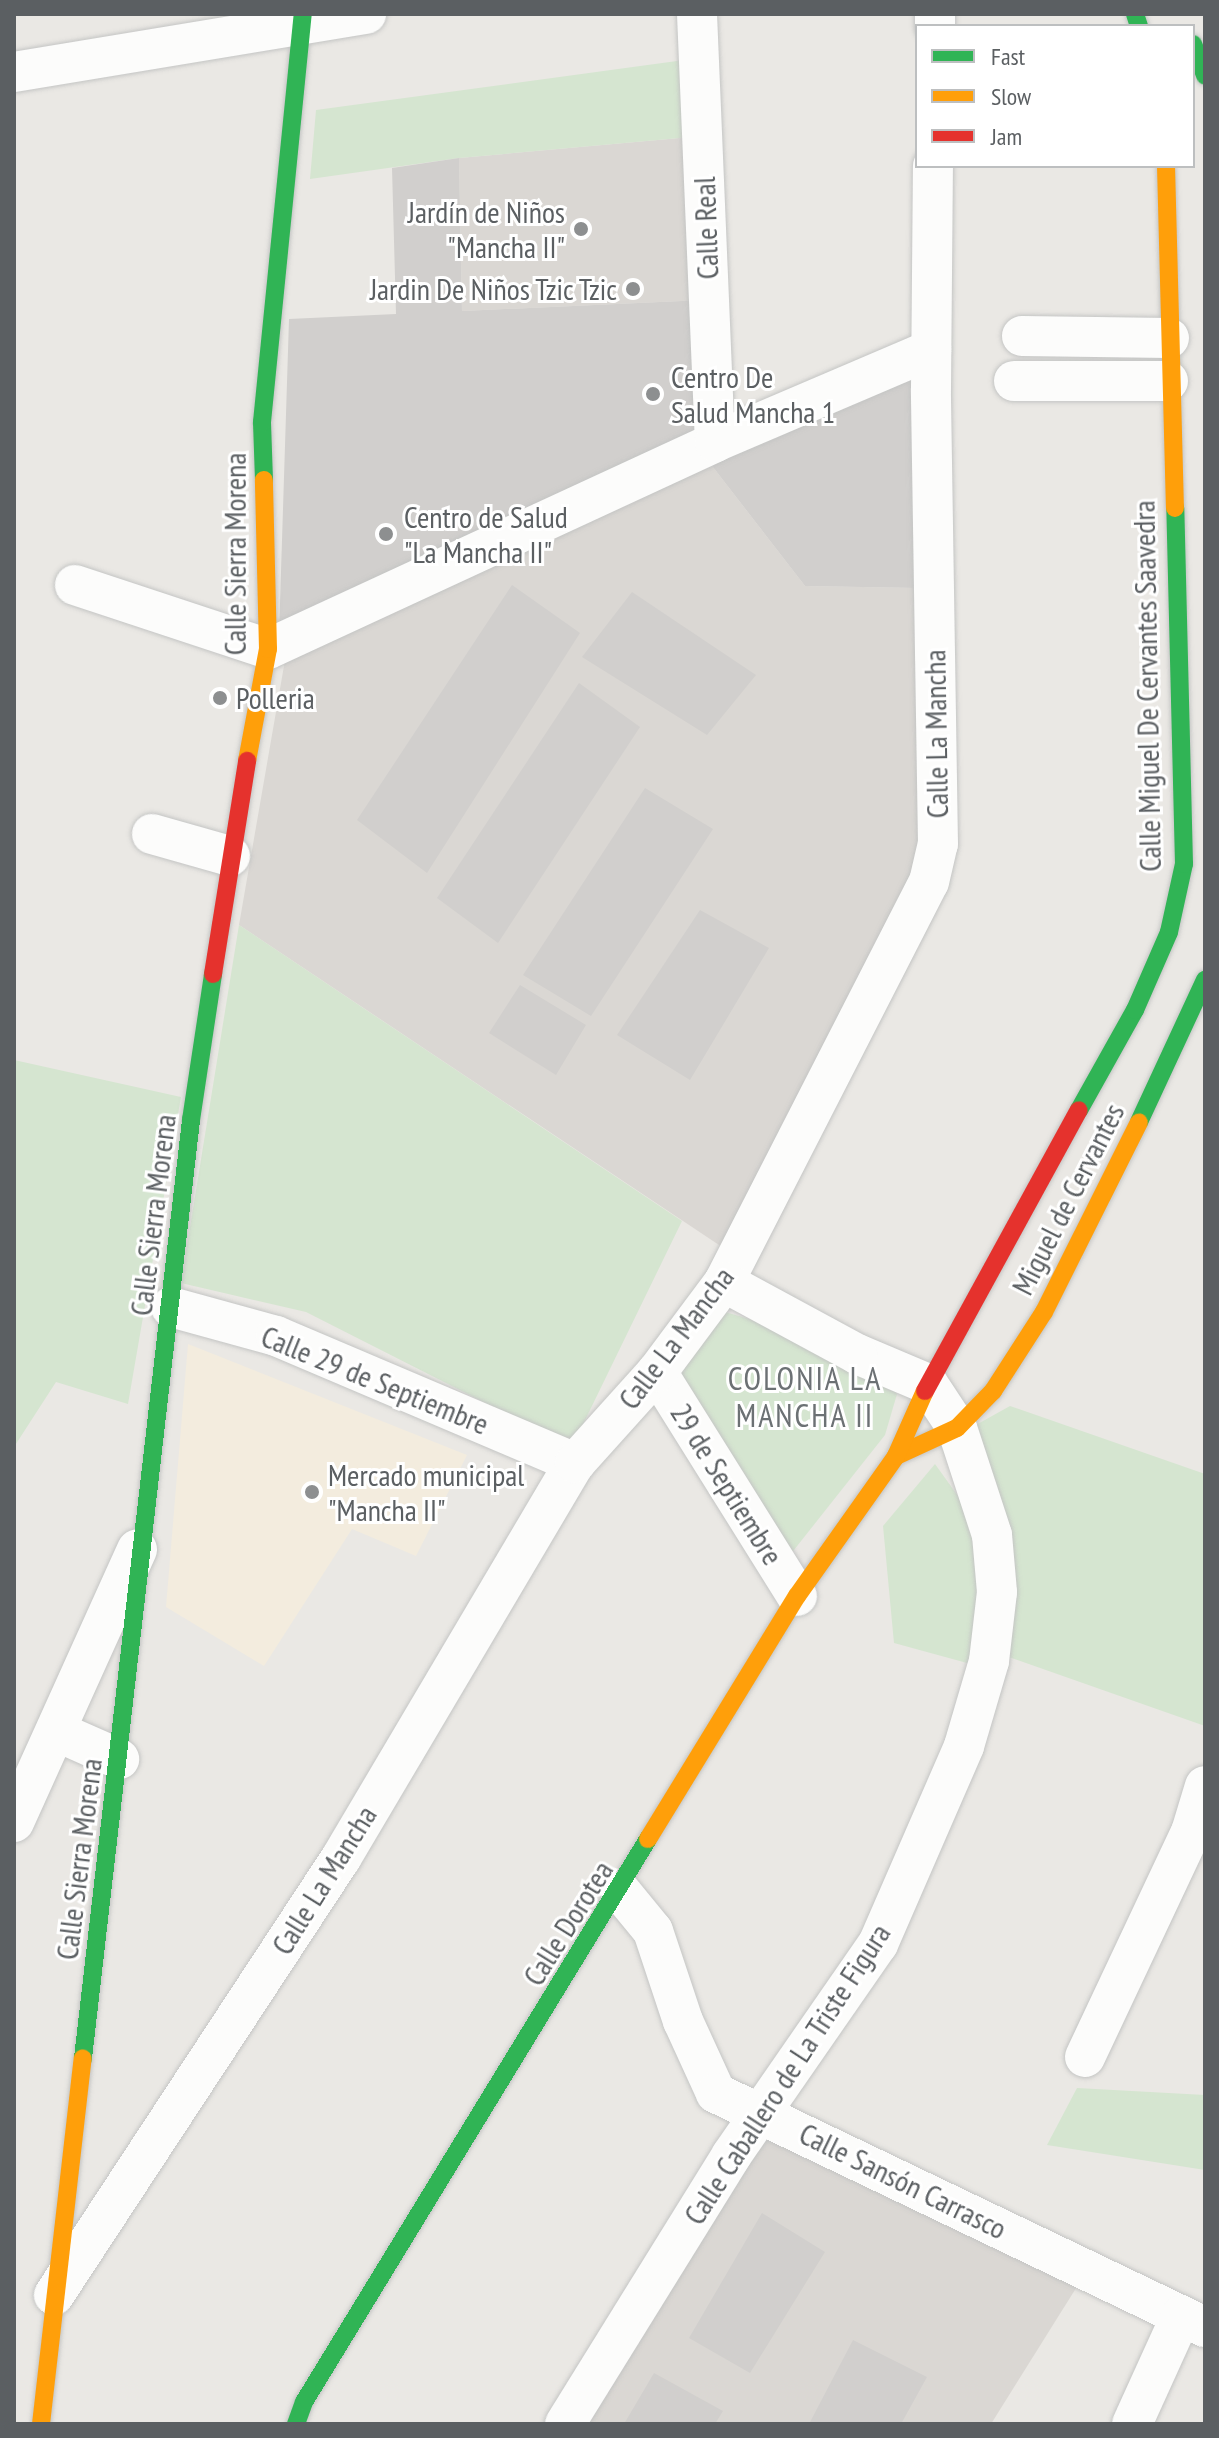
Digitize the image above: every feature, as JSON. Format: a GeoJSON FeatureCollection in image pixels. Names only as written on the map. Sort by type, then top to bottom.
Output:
{"type":"FeatureCollection","features":[{"type":"Feature","properties":{"kind":"street"},"geometry":{"type":"LineString","coordinates":[[14,72],[302,19],[366,14]]}},
{"type":"Feature","properties":{"kind":"street","name":"Calle Real"},"geometry":{"type":"LineString","coordinates":[[697,14],[715,442]]}},
{"type":"Feature","properties":{"kind":"street","name":"Calle Sierra Morena"},"geometry":{"type":"LineString","coordinates":[[41,2424],[119,1759],[139,1545],[230,856],[268,649],[262,422],[302,19]]}},
{"type":"Feature","properties":{"kind":"street"},"geometry":{"type":"LineString","coordinates":[[1195,49],[1205,76]]}},
{"type":"Feature","properties":{"kind":"street","name":"Calle La Mancha"},"geometry":{"type":"LineString","coordinates":[[54,2296],[341,1858],[575,1463],[657,1372],[724,1282],[937,861],[931,350],[933,168]]}},
{"type":"Feature","properties":{"kind":"street","name":"Calle Miguel De Cervantes Saavedra"},"geometry":{"type":"LineString","coordinates":[[928,1384],[1135,1010],[1169,932],[1184,864],[1168,381],[1166,168]]}},
{"type":"Feature","properties":{"kind":"street"},"geometry":{"type":"LineString","coordinates":[[1022,336],[1169,338]]}},
{"type":"Feature","properties":{"kind":"street"},"geometry":{"type":"LineString","coordinates":[[75,585],[268,649],[715,442],[931,350]]}},
{"type":"Feature","properties":{"kind":"street"},"geometry":{"type":"LineString","coordinates":[[1014,381],[1168,381]]}},
{"type":"Feature","properties":{"kind":"street"},"geometry":{"type":"LineString","coordinates":[[152,834],[230,856]]}},
{"type":"Feature","properties":{"kind":"street","name":"Miguel de Cervantes"},"geometry":{"type":"LineString","coordinates":[[957,1428],[993,1391],[1044,1312],[1101,1203],[1205,980]]}},
{"type":"Feature","properties":{"kind":"street"},"geometry":{"type":"LineString","coordinates":[[724,1282],[857,1354],[928,1384]]}},
{"type":"Feature","properties":{"kind":"street","name":"Calle 29 de Septiembre"},"geometry":{"type":"LineString","coordinates":[[171,1307],[276,1336],[575,1463]]}},
{"type":"Feature","properties":{"kind":"street","name":"29 de Septiembre"},"geometry":{"type":"LineString","coordinates":[[657,1372],[797,1596]]}},
{"type":"Feature","properties":{"kind":"street","name":"Calle Caballero de La Triste Figura"},"geometry":{"type":"LineString","coordinates":[[565,2424],[761,2114],[878,1944],[964,1746],[989,1661],[997,1592],[992,1535],[957,1428],[928,1384]]}},
{"type":"Feature","properties":{"kind":"street","name":"Calle Dorotea"},"geometry":{"type":"LineString","coordinates":[[296,2424],[304,2402],[621,1892],[797,1596],[896,1456],[928,1384]]}},
{"type":"Feature","properties":{"kind":"street"},"geometry":{"type":"LineString","coordinates":[[896,1456],[957,1428]]}},
{"type":"Feature","properties":{"kind":"street"},"geometry":{"type":"LineString","coordinates":[[14,1822],[58,1732],[139,1545]]}},
{"type":"Feature","properties":{"kind":"street"},"geometry":{"type":"LineString","coordinates":[[58,1732],[119,1759]]}},
{"type":"Feature","properties":{"kind":"street"},"geometry":{"type":"LineString","coordinates":[[1085,2057],[1191,1832],[1205,1786]]}},
{"type":"Feature","properties":{"kind":"street","name":"Calle Sansón Carrasco"},"geometry":{"type":"LineString","coordinates":[[621,1892],[653,1931],[683,2021],[716,2093],[1193,2322]]}},
{"type":"Feature","properties":{"kind":"street"},"geometry":{"type":"LineString","coordinates":[[1132,2424],[1193,2322]]}},
{"type":"Feature","properties":{"kind":"shaded area","name":"Jardín de Niños \"Mancha II\""},"geometry":{"type":"Polygon","coordinates":[[[702,136],[703,300],[462,311],[459,158],[702,136]]]}},
{"type":"Feature","properties":{"kind":"shaded area"},"geometry":{"type":"Polygon","coordinates":[[[709,462],[805,586],[917,588],[920,865],[725,1249],[239,925],[285,660],[709,462]]]}},
{"type":"Feature","properties":{"kind":"shaded area","name":"Mercado municipal \"Mancha II\""},"geometry":{"type":"Polygon","coordinates":[[[188,1344],[467,1455],[416,1556],[352,1529],[264,1666],[166,1607],[188,1344]]]}},
{"type":"Feature","properties":{"kind":"shaded area"},"geometry":{"type":"Polygon","coordinates":[[[767,2128],[1078,2285],[991,2424],[588,2424],[767,2128]]]}},
{"type":"Feature","properties":{"kind":"green space"},"geometry":{"type":"Polygon","coordinates":[[[699,58],[702,136],[459,158],[310,179],[316,110],[699,58]]]}},
{"type":"Feature","properties":{"kind":"green space"},"geometry":{"type":"Polygon","coordinates":[[[239,925],[682,1221],[572,1447],[306,1312],[181,1283],[239,925]]]}},
{"type":"Feature","properties":{"kind":"green space"},"geometry":{"type":"Polygon","coordinates":[[[14,1060],[181,1097],[128,1404],[56,1382],[14,1447],[14,1060]]]}},
{"type":"Feature","properties":{"kind":"green space"},"geometry":{"type":"Polygon","coordinates":[[[725,1312],[787,1330],[884,1380],[897,1394],[885,1435],[790,1555],[669,1375],[725,1312]]]}},
{"type":"Feature","properties":{"kind":"green space"},"geometry":{"type":"Polygon","coordinates":[[[1010,1406],[1205,1474],[1205,1726],[1003,1655],[974,1426],[1010,1406]]]}},
{"type":"Feature","properties":{"kind":"green space"},"geometry":{"type":"Polygon","coordinates":[[[935,1464],[963,1503],[980,1568],[978,1666],[894,1643],[883,1526],[935,1464]]]}},
{"type":"Feature","properties":{"kind":"green space"},"geometry":{"type":"Polygon","coordinates":[[[1077,2088],[1205,2095],[1205,2170],[1047,2145],[1077,2088]]]}},
{"type":"Feature","properties":{"kind":"building","name":"Centro de Salud \"La Mancha II\""},"geometry":{"type":"Polygon","coordinates":[[[459,158],[462,311],[703,300],[701,432],[279,635],[289,319],[396,314],[392,168],[459,158]]]}},
{"type":"Feature","properties":{"kind":"building"},"geometry":{"type":"Polygon","coordinates":[[[916,367],[917,588],[805,586],[709,462],[916,367]]]}},
{"type":"Feature","properties":{"kind":"building"},"geometry":{"type":"Polygon","coordinates":[[[512,585],[580,633],[427,873],[357,820],[512,585]]]}},
{"type":"Feature","properties":{"kind":"building"},"geometry":{"type":"Polygon","coordinates":[[[632,592],[756,675],[707,735],[582,657],[632,592]]]}},
{"type":"Feature","properties":{"kind":"building"},"geometry":{"type":"Polygon","coordinates":[[[579,683],[640,727],[498,943],[437,898],[579,683]]]}},
{"type":"Feature","properties":{"kind":"building"},"geometry":{"type":"Polygon","coordinates":[[[645,788],[713,829],[591,1016],[523,975],[645,788]]]}},
{"type":"Feature","properties":{"kind":"building"},"geometry":{"type":"Polygon","coordinates":[[[700,910],[769,948],[690,1080],[617,1035],[700,910]]]}},
{"type":"Feature","properties":{"kind":"building"},"geometry":{"type":"Polygon","coordinates":[[[520,985],[586,1025],[556,1075],[489,1033],[520,985]]]}},
{"type":"Feature","properties":{"kind":"building"},"geometry":{"type":"Polygon","coordinates":[[[762,2213],[825,2252],[750,2373],[689,2338],[762,2213]]]}},
{"type":"Feature","properties":{"kind":"building"},"geometry":{"type":"Polygon","coordinates":[[[853,2340],[927,2377],[901,2424],[809,2424],[853,2340]]]}},
{"type":"Feature","properties":{"kind":"building"},"geometry":{"type":"Polygon","coordinates":[[[654,2373],[723,2411],[715,2424],[624,2424],[654,2373]]]}},
{"type":"Feature","properties":{"kind":"traffic: fast"},"geometry":{"type":"LineString","coordinates":[[264,480],[262,422],[303,14]]}},
{"type":"Feature","properties":{"kind":"traffic: fast"},"geometry":{"type":"LineString","coordinates":[[1135,14],[1138,24]]}},
{"type":"Feature","properties":{"kind":"traffic: fast"},"geometry":{"type":"LineString","coordinates":[[1195,49],[1205,76]]}},
{"type":"Feature","properties":{"kind":"traffic: fast"},"geometry":{"type":"LineString","coordinates":[[1079,1110],[1135,1010],[1169,932],[1184,864],[1175,508]]}},
{"type":"Feature","properties":{"kind":"traffic: fast"},"geometry":{"type":"LineString","coordinates":[[83,2058],[191,1120],[213,974]]}},
{"type":"Feature","properties":{"kind":"traffic: fast"},"geometry":{"type":"LineString","coordinates":[[1139,1122],[1205,980]]}},
{"type":"Feature","properties":{"kind":"traffic: fast"},"geometry":{"type":"LineString","coordinates":[[296,2424],[304,2402],[648,1839]]}},
{"type":"Feature","properties":{"kind":"traffic: slow"},"geometry":{"type":"LineString","coordinates":[[1166,168],[1175,508]]}},
{"type":"Feature","properties":{"kind":"traffic: slow"},"geometry":{"type":"LineString","coordinates":[[247,761],[268,649],[264,480]]}},
{"type":"Feature","properties":{"kind":"traffic: slow"},"geometry":{"type":"LineString","coordinates":[[896,1456],[957,1428],[993,1391],[1044,1312],[1139,1122]]}},
{"type":"Feature","properties":{"kind":"traffic: slow"},"geometry":{"type":"LineString","coordinates":[[648,1839],[797,1596],[896,1456],[925,1391]]}},
{"type":"Feature","properties":{"kind":"traffic: slow"},"geometry":{"type":"LineString","coordinates":[[41,2424],[83,2058]]}},
{"type":"Feature","properties":{"kind":"traffic: jam"},"geometry":{"type":"LineString","coordinates":[[213,974],[247,761]]}},
{"type":"Feature","properties":{"kind":"traffic: jam"},"geometry":{"type":"LineString","coordinates":[[925,1391],[1079,1110]]}},
{"type":"Feature","properties":{"kind":"place","name":"Jardín de Niños \"Mancha II\""},"geometry":{"type":"Point","coordinates":[581,229]}},
{"type":"Feature","properties":{"kind":"place","name":"Jardin De Niños Tzic Tzic"},"geometry":{"type":"Point","coordinates":[633,289]}},
{"type":"Feature","properties":{"kind":"place","name":"Centro De Salud Mancha 1"},"geometry":{"type":"Point","coordinates":[653,394]}},
{"type":"Feature","properties":{"kind":"place","name":"Centro de Salud \"La Mancha II\""},"geometry":{"type":"Point","coordinates":[386,534]}},
{"type":"Feature","properties":{"kind":"place","name":"Polleria"},"geometry":{"type":"Point","coordinates":[220,698]}},
{"type":"Feature","properties":{"kind":"place","name":"Mercado municipal \"Mancha II\""},"geometry":{"type":"Point","coordinates":[312,1492]}},
{"type":"Feature","properties":{"kind":"district","name":"COLONIA LA MANCHA II"},"geometry":{"type":"Point","coordinates":[805,1398]}}]}
